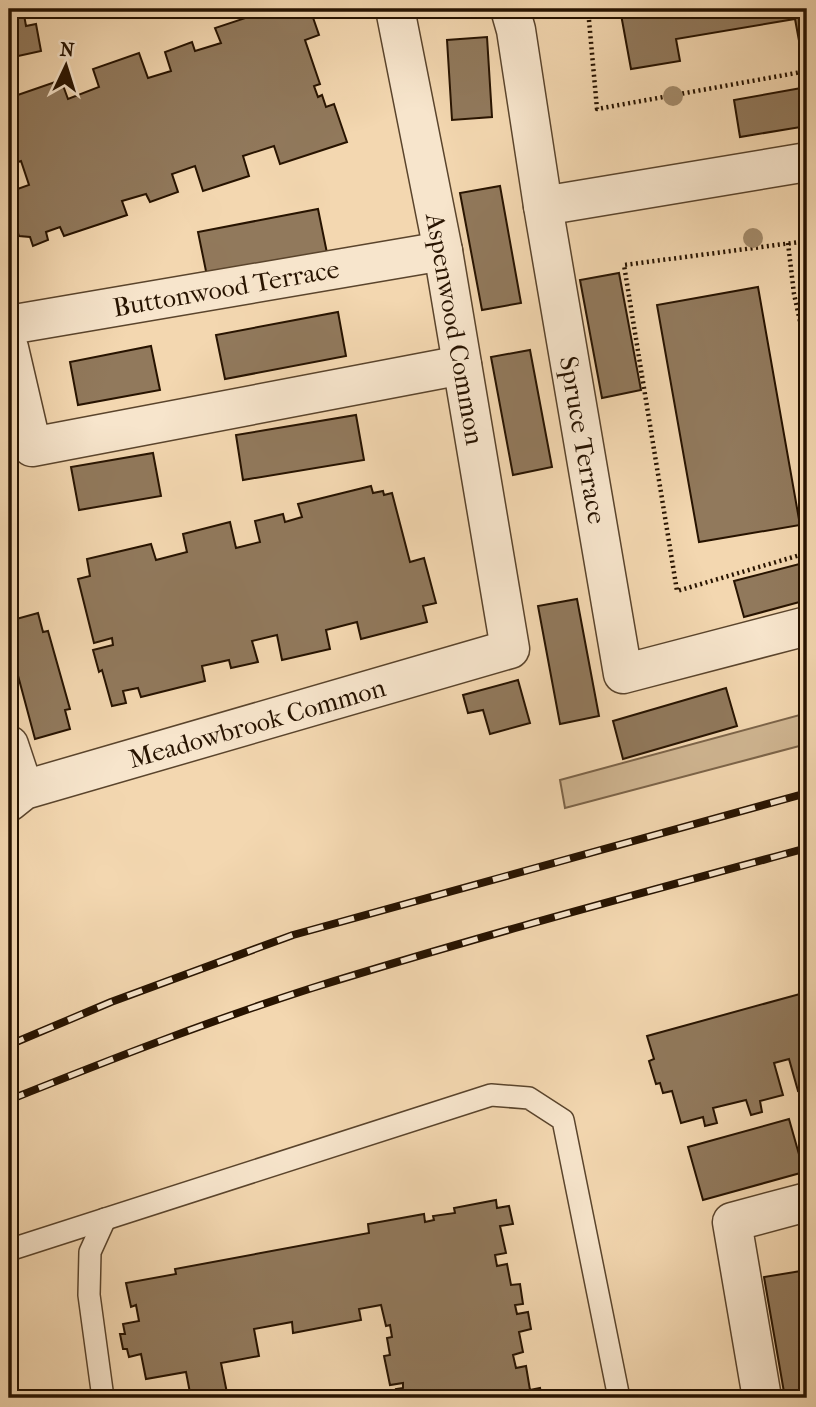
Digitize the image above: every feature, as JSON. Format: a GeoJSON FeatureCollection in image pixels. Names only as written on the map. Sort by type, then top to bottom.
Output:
{"type":"FeatureCollection","features":[{"type":"Feature","properties":{"kind":"street","name":"Aspenwood Common"},"geometry":{"type":"LineString","coordinates":[[395,9],[443,251],[510,649]]}},
{"type":"Feature","properties":{"kind":"street","name":"Spruce Terrace"},"geometry":{"type":"LineString","coordinates":[[510,9],[516,30],[543,206],[624,674],[807,626]]}},
{"type":"Feature","properties":{"kind":"street"},"geometry":{"type":"LineString","coordinates":[[543,206],[807,162]]}},
{"type":"Feature","properties":{"kind":"street","name":"Buttonwood Terrace"},"geometry":{"type":"LineString","coordinates":[[9,325],[443,251]]}},
{"type":"Feature","properties":{"kind":"street"},"geometry":{"type":"LineString","coordinates":[[9,348],[32,447],[462,365]]}},
{"type":"Feature","properties":{"kind":"street","name":"Meadowbrook Common"},"geometry":{"type":"LineString","coordinates":[[16,796],[510,649]]}},
{"type":"Feature","properties":{"kind":"street"},"geometry":{"type":"LineString","coordinates":[[9,745],[16,796]]}},
{"type":"Feature","properties":{"kind":"street"},"geometry":{"type":"LineString","coordinates":[[762,1398],[733,1222],[807,1202]]}},
{"type":"Feature","properties":{"kind":"lane"},"geometry":{"type":"LineString","coordinates":[[9,1250],[491,1095],[529,1098],[563,1120],[619,1398]]}},
{"type":"Feature","properties":{"kind":"lane"},"geometry":{"type":"LineString","coordinates":[[103,1398],[89,1295],[90,1252],[105,1219]]}},
{"type":"Feature","properties":{"kind":"path"},"geometry":{"type":"LineString","coordinates":[[588,9],[597,109],[807,71]]}},
{"type":"Feature","properties":{"kind":"path"},"geometry":{"type":"LineString","coordinates":[[807,240],[624,265],[677,591],[807,553]]}},
{"type":"Feature","properties":{"kind":"path"},"geometry":{"type":"LineString","coordinates":[[788,243],[794,295],[807,353]]}},
{"type":"Feature","properties":{"kind":"shaded area"},"geometry":{"type":"Polygon","coordinates":[[[807,713],[807,744],[565,808],[560,780],[807,713]]]}},
{"type":"Feature","properties":{"kind":"building"},"geometry":{"type":"Polygon","coordinates":[[[9,9],[23,9],[26,26],[36,24],[41,51],[9,58],[9,9]]]}},
{"type":"Feature","properties":{"kind":"building"},"geometry":{"type":"Polygon","coordinates":[[[279,9],[282,17],[295,13],[294,9],[310,9],[319,35],[305,40],[320,84],[314,86],[318,97],[322,95],[326,107],[334,104],[347,142],[280,164],[274,146],[243,156],[249,176],[203,191],[195,166],[172,174],[178,192],[150,202],[146,194],[122,201],[127,215],[64,236],[60,227],[46,232],[48,240],[33,246],[30,237],[19,236],[9,206],[9,192],[29,185],[21,161],[9,165],[9,98],[61,80],[68,99],[99,87],[93,69],[139,53],[148,78],[171,71],[165,52],[192,42],[195,51],[221,43],[215,28],[279,9]]]}},
{"type":"Feature","properties":{"kind":"building"},"geometry":{"type":"Polygon","coordinates":[[[620,9],[807,9],[807,45],[800,46],[795,19],[676,39],[680,61],[631,69],[620,9]]]}},
{"type":"Feature","properties":{"kind":"building"},"geometry":{"type":"Polygon","coordinates":[[[487,37],[492,117],[452,120],[447,40],[487,37]]]}},
{"type":"Feature","properties":{"kind":"building"},"geometry":{"type":"Polygon","coordinates":[[[807,87],[807,126],[740,137],[734,100],[807,87]]]}},
{"type":"Feature","properties":{"kind":"building"},"geometry":{"type":"Polygon","coordinates":[[[500,186],[521,303],[482,310],[460,193],[500,186]]]}},
{"type":"Feature","properties":{"kind":"building"},"geometry":{"type":"Polygon","coordinates":[[[318,209],[327,253],[207,276],[198,232],[318,209]]]}},
{"type":"Feature","properties":{"kind":"building"},"geometry":{"type":"Polygon","coordinates":[[[619,273],[641,390],[602,398],[580,280],[619,273]]]}},
{"type":"Feature","properties":{"kind":"building"},"geometry":{"type":"Polygon","coordinates":[[[758,287],[800,525],[699,542],[657,305],[758,287]]]}},
{"type":"Feature","properties":{"kind":"building"},"geometry":{"type":"Polygon","coordinates":[[[338,312],[346,356],[225,379],[216,335],[338,312]]]}},
{"type":"Feature","properties":{"kind":"building"},"geometry":{"type":"Polygon","coordinates":[[[151,346],[160,390],[78,405],[70,362],[151,346]]]}},
{"type":"Feature","properties":{"kind":"building"},"geometry":{"type":"Polygon","coordinates":[[[530,350],[552,467],[513,475],[491,357],[530,350]]]}},
{"type":"Feature","properties":{"kind":"building"},"geometry":{"type":"Polygon","coordinates":[[[356,415],[364,460],[243,480],[236,435],[356,415]]]}},
{"type":"Feature","properties":{"kind":"building"},"geometry":{"type":"Polygon","coordinates":[[[153,453],[161,496],[79,510],[71,467],[153,453]]]}},
{"type":"Feature","properties":{"kind":"building"},"geometry":{"type":"Polygon","coordinates":[[[371,486],[373,493],[392,493],[410,562],[424,558],[436,603],[423,606],[427,622],[361,639],[357,622],[326,630],[330,649],[282,660],[277,635],[252,641],[258,662],[231,668],[229,660],[202,666],[205,681],[141,697],[138,688],[123,691],[126,703],[112,706],[93,650],[113,645],[112,638],[94,643],[78,579],[90,576],[87,559],[151,544],[156,560],[187,552],[183,534],[230,522],[236,548],[260,542],[255,521],[283,514],[285,522],[302,517],[298,504],[371,486]]]}},
{"type":"Feature","properties":{"kind":"building"},"geometry":{"type":"Polygon","coordinates":[[[807,562],[807,600],[744,617],[734,581],[807,562]]]}},
{"type":"Feature","properties":{"kind":"building"},"geometry":{"type":"Polygon","coordinates":[[[577,599],[599,716],[560,724],[538,606],[577,599]]]}},
{"type":"Feature","properties":{"kind":"building"},"geometry":{"type":"Polygon","coordinates":[[[38,613],[43,632],[48,631],[70,709],[65,710],[70,729],[35,739],[9,642],[9,621],[38,613]]]}},
{"type":"Feature","properties":{"kind":"building"},"geometry":{"type":"Polygon","coordinates":[[[518,680],[530,723],[490,734],[483,710],[468,713],[463,695],[518,680]]]}},
{"type":"Feature","properties":{"kind":"building"},"geometry":{"type":"Polygon","coordinates":[[[726,688],[737,726],[623,759],[613,721],[726,688]]]}},
{"type":"Feature","properties":{"kind":"building"},"geometry":{"type":"Polygon","coordinates":[[[807,992],[807,1088],[798,1091],[789,1059],[774,1063],[783,1095],[760,1101],[762,1112],[751,1115],[746,1100],[713,1108],[717,1123],[705,1126],[703,1117],[681,1123],[672,1091],[663,1093],[660,1083],[656,1084],[649,1061],[654,1059],[647,1036],[807,992]]]}},
{"type":"Feature","properties":{"kind":"building"},"geometry":{"type":"Polygon","coordinates":[[[789,1119],[804,1172],[703,1200],[688,1147],[789,1119]]]}},
{"type":"Feature","properties":{"kind":"building"},"geometry":{"type":"Polygon","coordinates":[[[496,1200],[497,1208],[509,1206],[513,1224],[500,1226],[506,1253],[495,1255],[497,1266],[507,1264],[511,1285],[520,1284],[523,1304],[515,1305],[517,1314],[528,1312],[531,1329],[519,1332],[523,1352],[513,1355],[516,1368],[526,1366],[530,1390],[540,1388],[542,1398],[398,1398],[396,1389],[403,1388],[403,1383],[390,1385],[384,1356],[390,1355],[387,1338],[392,1337],[381,1305],[359,1309],[361,1320],[293,1333],[292,1322],[254,1329],[259,1356],[221,1363],[228,1398],[191,1398],[186,1372],[146,1379],[141,1354],[129,1357],[127,1349],[123,1349],[120,1334],[125,1334],[123,1324],[139,1321],[136,1305],[131,1307],[126,1283],[176,1274],[175,1269],[369,1233],[368,1224],[424,1214],[425,1222],[434,1220],[433,1216],[455,1213],[454,1208],[496,1200]]]}},
{"type":"Feature","properties":{"kind":"building"},"geometry":{"type":"Polygon","coordinates":[[[807,1270],[807,1398],[785,1398],[764,1277],[807,1270]]]}},
{"type":"Feature","properties":{"kind":"railway"},"geometry":{"type":"LineString","coordinates":[[9,1045],[111,1002],[293,935],[807,793]]}},
{"type":"Feature","properties":{"kind":"railway"},"geometry":{"type":"LineString","coordinates":[[9,1100],[159,1041],[312,988],[497,933],[807,848]]}}]}
